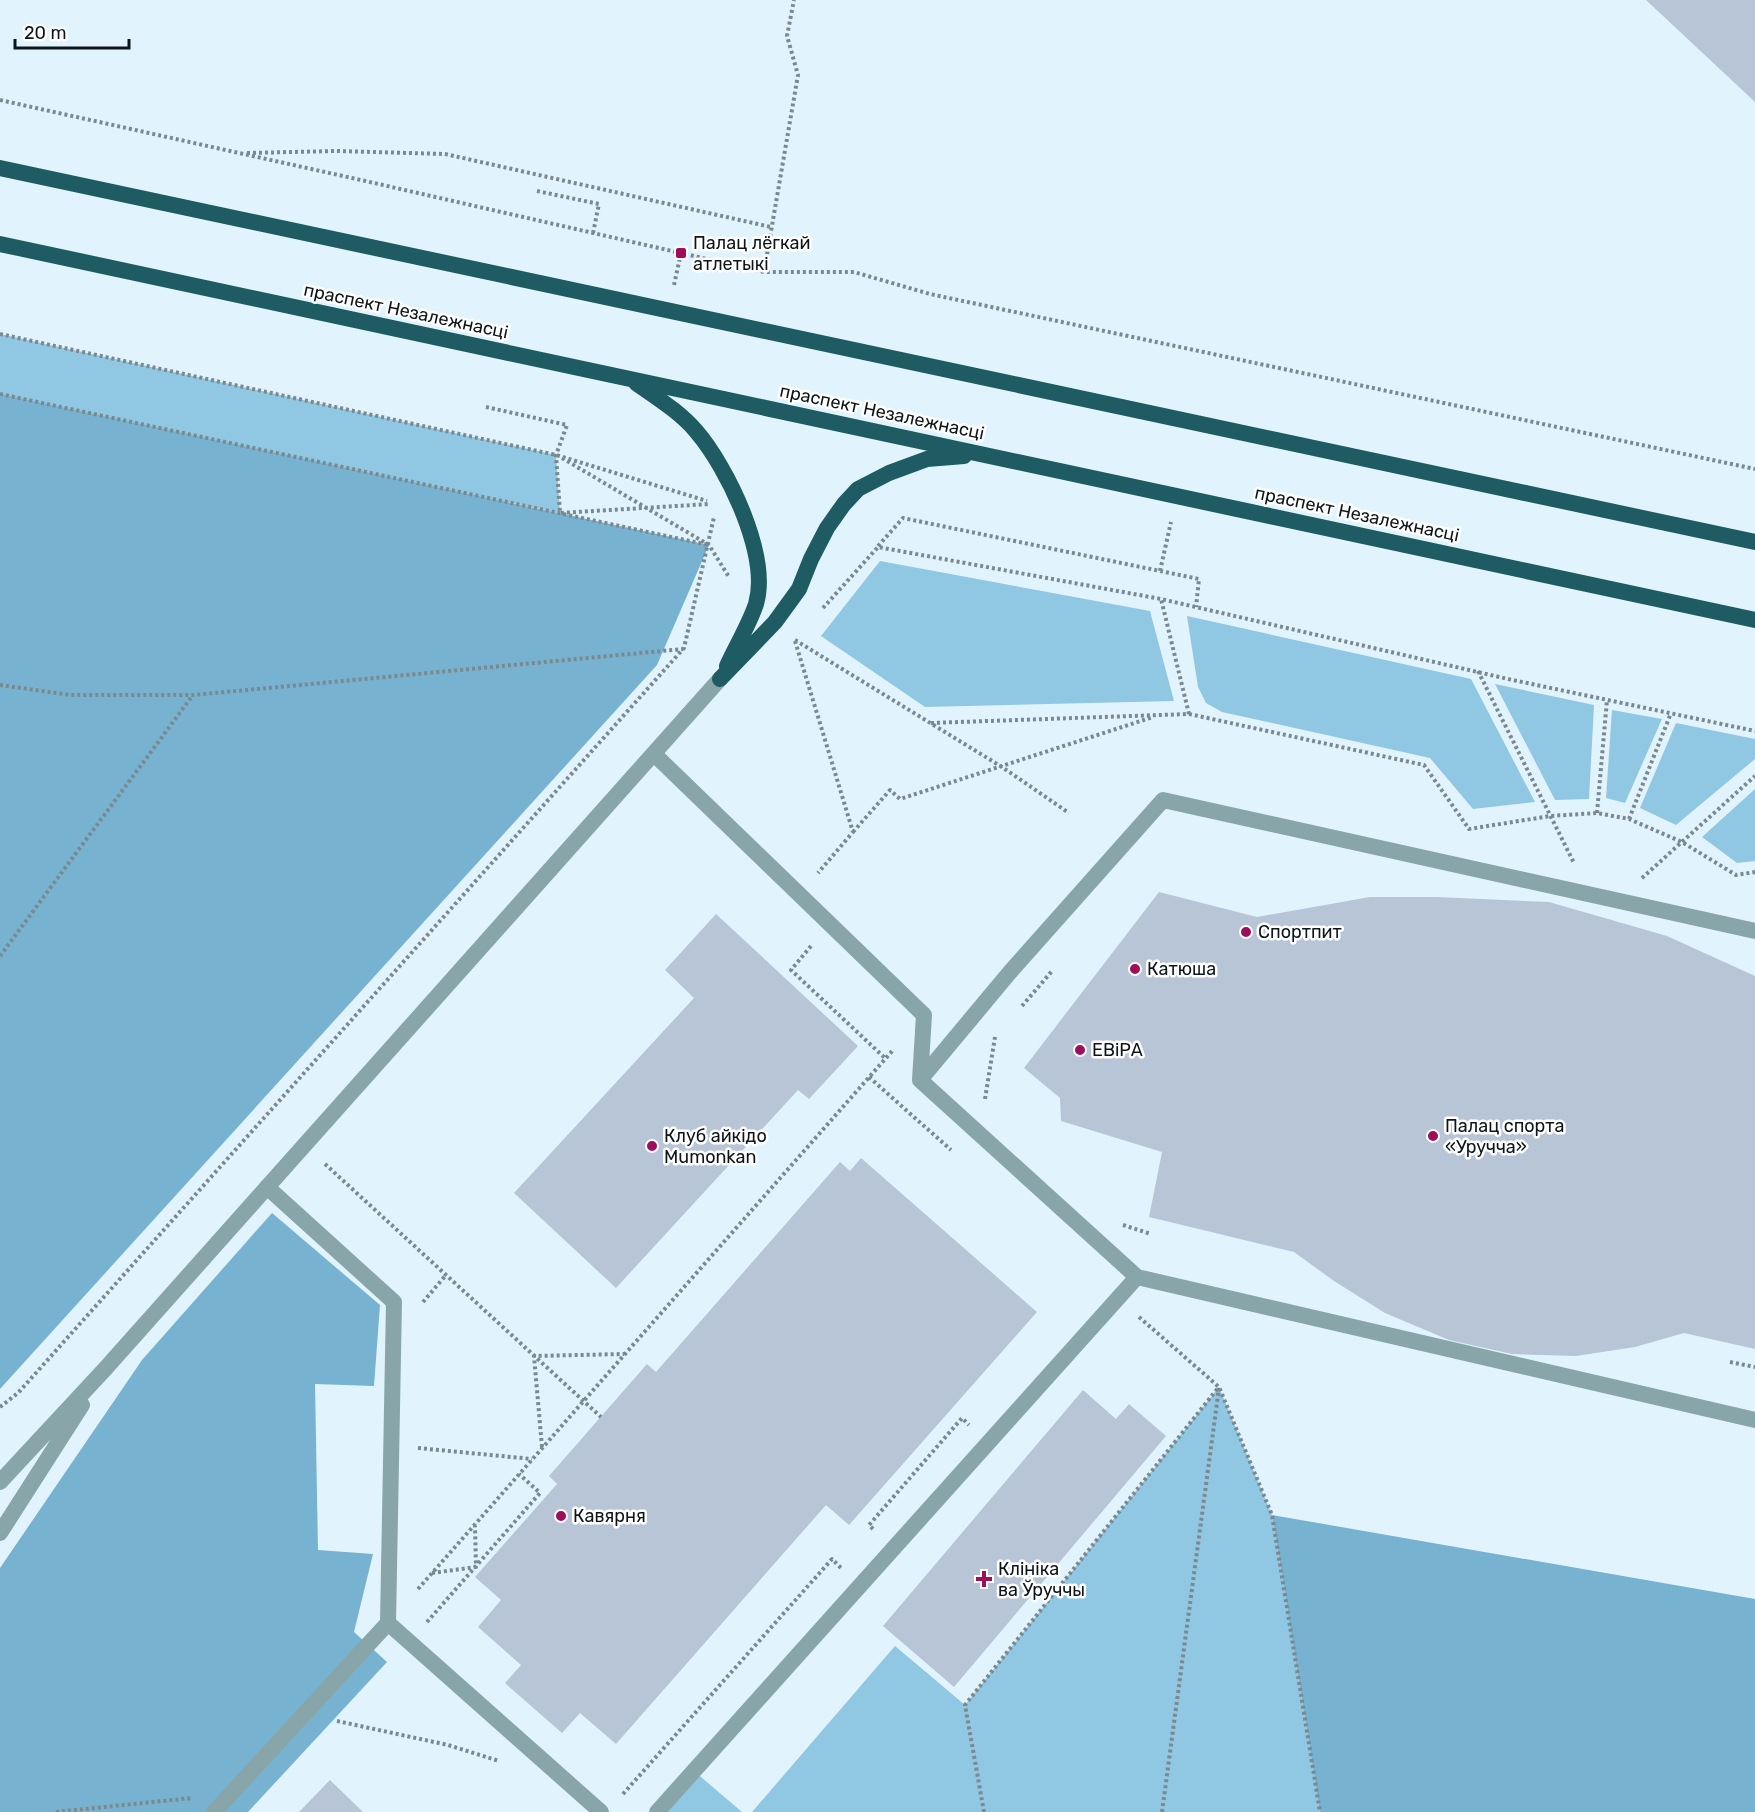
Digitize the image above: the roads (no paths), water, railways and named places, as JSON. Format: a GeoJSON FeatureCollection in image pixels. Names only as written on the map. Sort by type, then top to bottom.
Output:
{"type":"FeatureCollection","features":[{"type":"Feature","properties":{"kind":"highway"},"geometry":{"type":"LineString","coordinates":[[0,168],[1755,542]]}},
{"type":"Feature","properties":{"kind":"highway","name":"праспект Незалежнасці"},"geometry":{"type":"LineString","coordinates":[[0,244],[1755,620]]}},
{"type":"Feature","properties":{"kind":"highway"},"geometry":{"type":"LineString","coordinates":[[627,377],[668,405],[696,431],[717,460],[733,489],[748,530],[759,570],[756,603],[720,679]]}},
{"type":"Feature","properties":{"kind":"highway"},"geometry":{"type":"LineString","coordinates":[[720,679],[775,622],[799,590],[811,559],[827,528],[858,489],[889,473],[927,459],[983,454]]}},
{"type":"Feature","properties":{"kind":"street"},"geometry":{"type":"LineString","coordinates":[[0,1482],[105,1369],[720,679]]}},
{"type":"Feature","properties":{"kind":"street"},"geometry":{"type":"LineString","coordinates":[[654,754],[924,1015],[920,1080]]}},
{"type":"Feature","properties":{"kind":"street"},"geometry":{"type":"LineString","coordinates":[[920,1080],[1010,972],[1163,800],[1755,931]]}},
{"type":"Feature","properties":{"kind":"street"},"geometry":{"type":"LineString","coordinates":[[920,1080],[1137,1277],[1755,1420]]}},
{"type":"Feature","properties":{"kind":"street"},"geometry":{"type":"LineString","coordinates":[[214,1812],[388,1623],[394,1302],[267,1187]]}},
{"type":"Feature","properties":{"kind":"street"},"geometry":{"type":"LineString","coordinates":[[657,1812],[1137,1277]]}},
{"type":"Feature","properties":{"kind":"street"},"geometry":{"type":"LineString","coordinates":[[0,1533],[105,1369]]}},
{"type":"Feature","properties":{"kind":"street"},"geometry":{"type":"LineString","coordinates":[[388,1623],[601,1812]]}},
{"type":"Feature","properties":{"kind":"place","name":"Палац лёгкай атлетыкі"},"geometry":{"type":"Point","coordinates":[681,253]}},
{"type":"Feature","properties":{"kind":"place","name":"Спортпит"},"geometry":{"type":"Point","coordinates":[1246,932]}},
{"type":"Feature","properties":{"kind":"place","name":"Катюша"},"geometry":{"type":"Point","coordinates":[1135,969]}},
{"type":"Feature","properties":{"kind":"place","name":"ЕВіРА"},"geometry":{"type":"Point","coordinates":[1080,1050]}},
{"type":"Feature","properties":{"kind":"place","name":"Палац спорта «Уручча»"},"geometry":{"type":"Point","coordinates":[1433,1136]}},
{"type":"Feature","properties":{"kind":"place","name":"Клуб айкідо Mumonkan"},"geometry":{"type":"Point","coordinates":[652,1146]}},
{"type":"Feature","properties":{"kind":"place","name":"Кавярня"},"geometry":{"type":"Point","coordinates":[561,1516]}},
{"type":"Feature","properties":{"kind":"place","name":"Клініка ва Ўруччы"},"geometry":{"type":"Point","coordinates":[984,1579]}}]}
